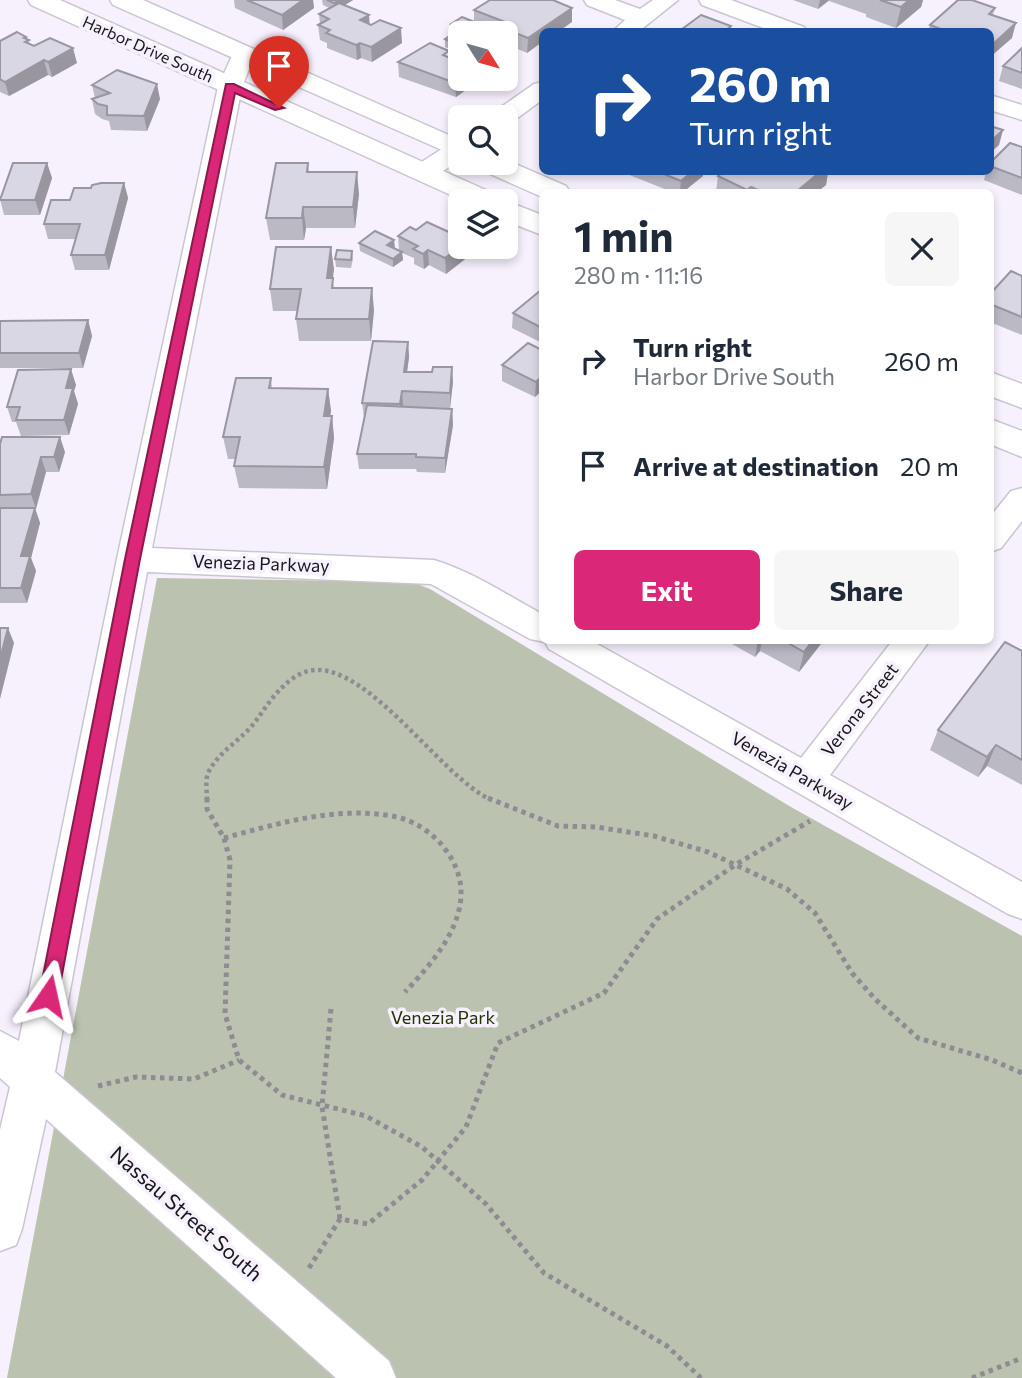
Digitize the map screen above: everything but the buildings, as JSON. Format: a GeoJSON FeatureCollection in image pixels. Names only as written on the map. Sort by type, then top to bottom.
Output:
{"type":"FeatureCollection","features":[{"type":"Feature","properties":{"kind":"street","name":"Harbor Drive South"},"geometry":{"type":"LineString","coordinates":[[40,0],[461,189]]}},
{"type":"Feature","properties":{"kind":"street","name":"Harbor Drive South"},"geometry":{"type":"LineString","coordinates":[[122,0],[448,144]]}},
{"type":"Feature","properties":{"kind":"street"},"geometry":{"type":"LineString","coordinates":[[595,0],[642,18]]}},
{"type":"Feature","properties":{"kind":"street"},"geometry":{"type":"LineString","coordinates":[[628,28],[667,0]]}},
{"type":"Feature","properties":{"kind":"street"},"geometry":{"type":"LineString","coordinates":[[710,0],[785,28]]}},
{"type":"Feature","properties":{"kind":"street"},"geometry":{"type":"LineString","coordinates":[[0,1229],[16,1064],[133,559],[230,87],[243,54]]}},
{"type":"Feature","properties":{"kind":"street"},"geometry":{"type":"LineString","coordinates":[[518,106],[539,91]]}},
{"type":"Feature","properties":{"kind":"street"},"geometry":{"type":"LineString","coordinates":[[994,104],[1022,114]]}},
{"type":"Feature","properties":{"kind":"street"},"geometry":{"type":"LineString","coordinates":[[424,172],[448,156]]}},
{"type":"Feature","properties":{"kind":"street"},"geometry":{"type":"LineString","coordinates":[[517,175],[549,189]]}},
{"type":"Feature","properties":{"kind":"street"},"geometry":{"type":"LineString","coordinates":[[518,215],[539,225]]}},
{"type":"Feature","properties":{"kind":"street"},"geometry":{"type":"LineString","coordinates":[[994,385],[1022,397]]}},
{"type":"Feature","properties":{"kind":"street"},"geometry":{"type":"LineString","coordinates":[[994,432],[1022,445]]}},
{"type":"Feature","properties":{"kind":"street"},"geometry":{"type":"LineString","coordinates":[[994,535],[1022,499]]}},
{"type":"Feature","properties":{"kind":"street","name":"Venezia Parkway"},"geometry":{"type":"LineString","coordinates":[[133,559],[434,572],[454,580],[539,628]]}},
{"type":"Feature","properties":{"kind":"street","name":"Venezia Parkway"},"geometry":{"type":"LineString","coordinates":[[568,644],[1022,902]]}},
{"type":"Feature","properties":{"kind":"street","name":"Verona Street"},"geometry":{"type":"LineString","coordinates":[[806,779],[910,644]]}},
{"type":"Feature","properties":{"kind":"street","name":"Nassau Street South"},"geometry":{"type":"LineString","coordinates":[[16,1064],[372,1378]]}},
{"type":"Feature","properties":{"kind":"path"},"geometry":{"type":"LineString","coordinates":[[701,1378],[667,1346],[544,1273],[486,1204],[422,1147],[366,1116],[282,1095],[239,1060],[225,1014],[230,860],[224,838],[207,809],[207,775],[222,754],[251,729],[274,695],[299,674],[320,670],[365,688],[404,723],[454,775],[485,797],[558,826],[596,827],[654,836],[708,852],[787,889],[814,913],[852,973],[893,1018],[918,1038],[992,1060],[1022,1073]]}},
{"type":"Feature","properties":{"kind":"path"},"geometry":{"type":"LineString","coordinates":[[224,838],[306,816],[350,814],[399,817],[435,835],[452,858],[462,883],[459,908],[447,942],[426,971],[405,992]]}},
{"type":"Feature","properties":{"kind":"path"},"geometry":{"type":"LineString","coordinates":[[340,1219],[368,1224],[422,1180],[466,1127],[498,1043],[575,1010],[604,993],[657,919],[736,865],[813,819]]}},
{"type":"Feature","properties":{"kind":"path"},"geometry":{"type":"LineString","coordinates":[[309,1269],[340,1219],[322,1106],[331,1009]]}},
{"type":"Feature","properties":{"kind":"path"},"geometry":{"type":"LineString","coordinates":[[90,1087],[136,1077],[194,1079],[239,1060]]}},
{"type":"Feature","properties":{"kind":"path"},"geometry":{"type":"LineString","coordinates":[[972,1378],[1022,1358]]}},
{"type":"Feature","properties":{"kind":"green space","name":"Venezia Park"},"geometry":{"type":"Polygon","coordinates":[[[157,578],[412,582],[430,589],[791,807],[1022,936],[1022,1378],[7,1378],[157,578]]]}},
{"type":"Feature","properties":{"kind":"route"},"geometry":{"type":"LineString","coordinates":[[48,996],[133,559],[230,87],[279,108]]}}]}
